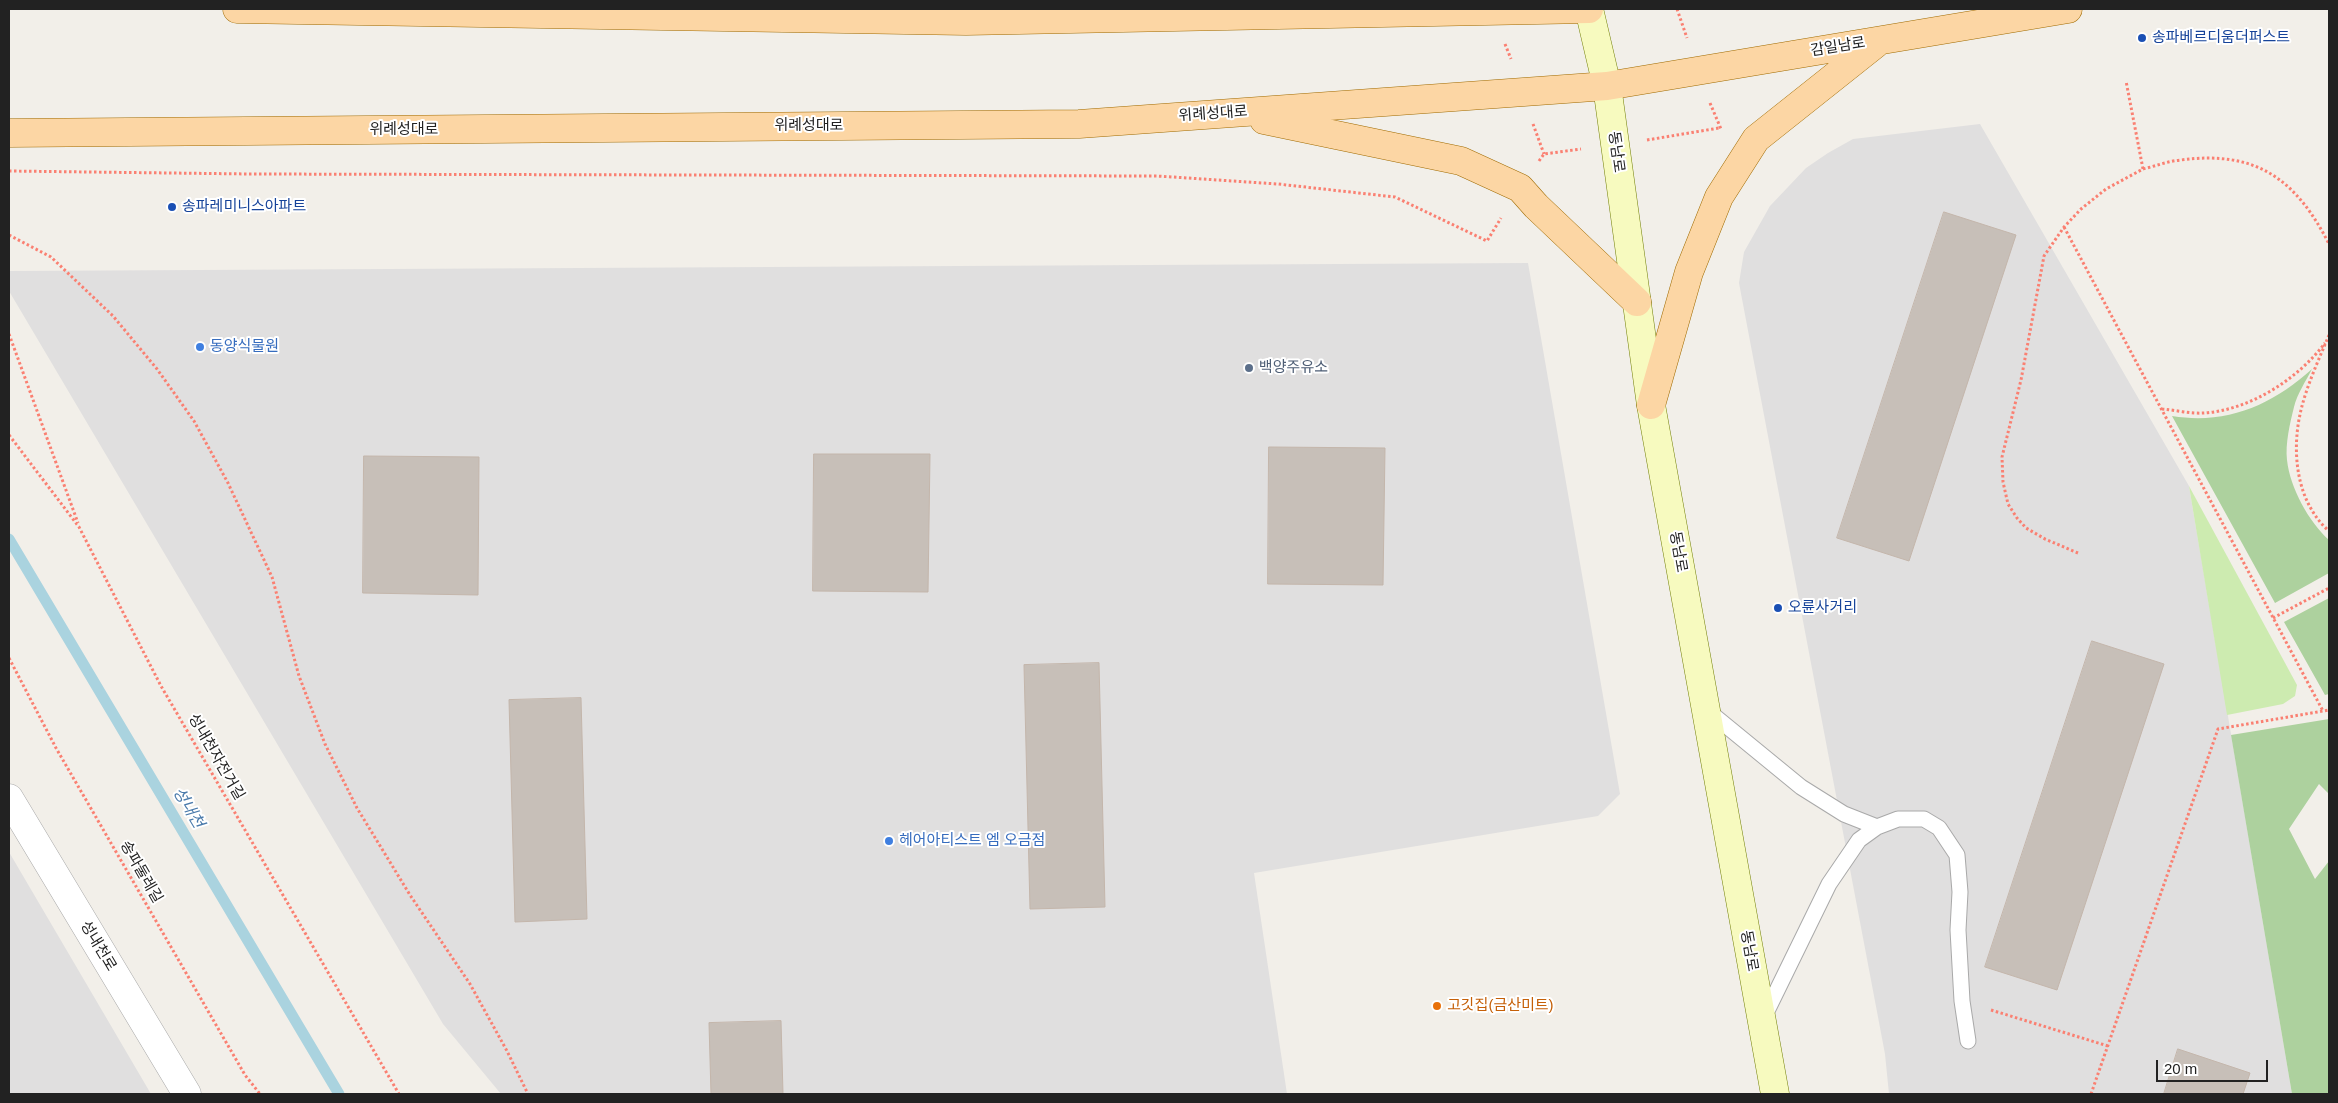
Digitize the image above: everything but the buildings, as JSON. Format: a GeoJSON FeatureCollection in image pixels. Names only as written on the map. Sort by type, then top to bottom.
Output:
{"type":"FeatureCollection","features":[{"type":"Feature","properties":{"kind":"main road"},"geometry":{"type":"LineString","coordinates":[[237,9],[966,21],[1589,9]]}},
{"type":"Feature","properties":{"kind":"main road","name":"동남로"},"geometry":{"type":"LineString","coordinates":[[1589,9],[1607,86],[1651,405],[1775,1094]]}},
{"type":"Feature","properties":{"kind":"main road","name":"감일남로"},"geometry":{"type":"LineString","coordinates":[[1607,86],[2068,9]]}},
{"type":"Feature","properties":{"kind":"main road"},"geometry":{"type":"LineString","coordinates":[[1651,405],[1689,272],[1719,197],[1734,172],[1756,139],[1882,40]]}},
{"type":"Feature","properties":{"kind":"main road","name":"위례성대로"},"geometry":{"type":"LineString","coordinates":[[9,133],[1079,124],[1607,86]]}},
{"type":"Feature","properties":{"kind":"main road"},"geometry":{"type":"LineString","coordinates":[[1233,113],[1461,161],[1520,188],[1536,206],[1637,302]]}},
{"type":"Feature","properties":{"kind":"street","name":"성내천로"},"geometry":{"type":"LineString","coordinates":[[9,798],[187,1094]]}},
{"type":"Feature","properties":{"kind":"lane"},"geometry":{"type":"LineString","coordinates":[[1706,710],[1800,787],[1844,814],[1878,827]]}},
{"type":"Feature","properties":{"kind":"lane"},"geometry":{"type":"LineString","coordinates":[[1762,1021],[1829,884],[1859,840],[1878,827],[1898,819],[1924,819],[1939,828],[1957,854],[1960,885],[1958,930],[1962,1001],[1968,1041]]}},
{"type":"Feature","properties":{"kind":"path"},"geometry":{"type":"LineString","coordinates":[[2126,81],[2143,169]]}},
{"type":"Feature","properties":{"kind":"path"},"geometry":{"type":"LineString","coordinates":[[2078,553],[2026,528],[2008,504],[2003,482],[2002,457],[2021,380],[2044,256],[2064,227],[2106,189],[2143,169],[2180,160],[2210,159],[2237,161],[2268,171],[2286,184],[2306,204],[2329,244]]}},
{"type":"Feature","properties":{"kind":"path"},"geometry":{"type":"LineString","coordinates":[[9,171],[249,174],[1157,176],[1278,184],[1396,197],[1487,242]]}},
{"type":"Feature","properties":{"kind":"path"},"geometry":{"type":"LineString","coordinates":[[2064,227],[2323,711]]}},
{"type":"Feature","properties":{"kind":"path"},"geometry":{"type":"LineString","coordinates":[[9,235],[51,257],[113,316],[157,369],[194,421],[228,483],[272,577],[299,676],[325,744],[357,808],[410,895],[470,984],[508,1051],[528,1094]]}},
{"type":"Feature","properties":{"kind":"path"},"geometry":{"type":"LineString","coordinates":[[9,334],[79,527]]}},
{"type":"Feature","properties":{"kind":"path"},"geometry":{"type":"LineString","coordinates":[[2329,335],[2300,410],[2296,448],[2297,470],[2308,504],[2316,517],[2329,531]]}},
{"type":"Feature","properties":{"kind":"path"},"geometry":{"type":"LineString","coordinates":[[2161,409],[2203,413],[2234,408],[2262,395],[2297,373],[2314,358],[2327,340]]}},
{"type":"Feature","properties":{"kind":"path","name":"성내천자전거길"},"geometry":{"type":"LineString","coordinates":[[9,435],[79,527],[161,686],[399,1094]]}},
{"type":"Feature","properties":{"kind":"path"},"geometry":{"type":"LineString","coordinates":[[2273,618],[2329,588]]}},
{"type":"Feature","properties":{"kind":"path","name":"송파둘레길"},"geometry":{"type":"LineString","coordinates":[[9,658],[56,748],[246,1075],[260,1094]]}},
{"type":"Feature","properties":{"kind":"path"},"geometry":{"type":"LineString","coordinates":[[2091,1094],[2218,729],[2329,710]]}},
{"type":"Feature","properties":{"kind":"path"},"geometry":{"type":"LineString","coordinates":[[1962,1001],[2108,1046]]}},
{"type":"Feature","properties":{"kind":"shaded area"},"geometry":{"type":"Polygon","coordinates":[[[1980,124],[2189,486],[2292,1094],[1889,1094],[1885,1054],[1739,283],[1744,252],[1770,206],[1806,168],[1828,153],[1853,139],[1980,124]]]}},
{"type":"Feature","properties":{"kind":"shaded area"},"geometry":{"type":"Polygon","coordinates":[[[1528,263],[1620,794],[1598,816],[1254,873],[1287,1094],[501,1094],[443,1024],[9,291],[9,271],[1528,263]]]}},
{"type":"Feature","properties":{"kind":"shaded area"},"geometry":{"type":"Polygon","coordinates":[[[9,852],[151,1094],[9,1094],[9,852]]]}},
{"type":"Feature","properties":{"kind":"green space"},"geometry":{"type":"Polygon","coordinates":[[[2312,369],[2295,402],[2287,440],[2287,460],[2296,493],[2314,524],[2329,540],[2329,573],[2275,603],[2172,416],[2211,418],[2230,415],[2248,409],[2281,393],[2312,369]]]}},
{"type":"Feature","properties":{"kind":"green space"},"geometry":{"type":"Polygon","coordinates":[[[2189,486],[2297,685],[2295,696],[2283,704],[2227,715],[2189,486]]]}},
{"type":"Feature","properties":{"kind":"green space"},"geometry":{"type":"Polygon","coordinates":[[[2329,598],[2329,694],[2325,695],[2284,622],[2329,598]]]}},
{"type":"Feature","properties":{"kind":"green space"},"geometry":{"type":"Polygon","coordinates":[[[2329,719],[2329,794],[2319,784],[2289,829],[2315,879],[2329,861],[2329,1094],[2292,1094],[2231,735],[2329,719]]]}},
{"type":"Feature","properties":{"kind":"waterway","name":"성내천"},"geometry":{"type":"LineString","coordinates":[[9,539],[339,1094]]}},
{"type":"Feature","properties":{"kind":"place","name":"송파베르디움더퍼스트"},"geometry":{"type":"Point","coordinates":[2142,38]}},
{"type":"Feature","properties":{"kind":"place","name":"송파레미니스아파트"},"geometry":{"type":"Point","coordinates":[172,207]}},
{"type":"Feature","properties":{"kind":"place","name":"동양식물원"},"geometry":{"type":"Point","coordinates":[200,347]}},
{"type":"Feature","properties":{"kind":"place","name":"백양주유소"},"geometry":{"type":"Point","coordinates":[1249,368]}},
{"type":"Feature","properties":{"kind":"place","name":"오륜사거리"},"geometry":{"type":"Point","coordinates":[1778,608]}},
{"type":"Feature","properties":{"kind":"place","name":"헤어아티스트 엠 오금점"},"geometry":{"type":"Point","coordinates":[889,841]}},
{"type":"Feature","properties":{"kind":"place","name":"고깃집(금산미트)"},"geometry":{"type":"Point","coordinates":[1437,1006]}}]}
